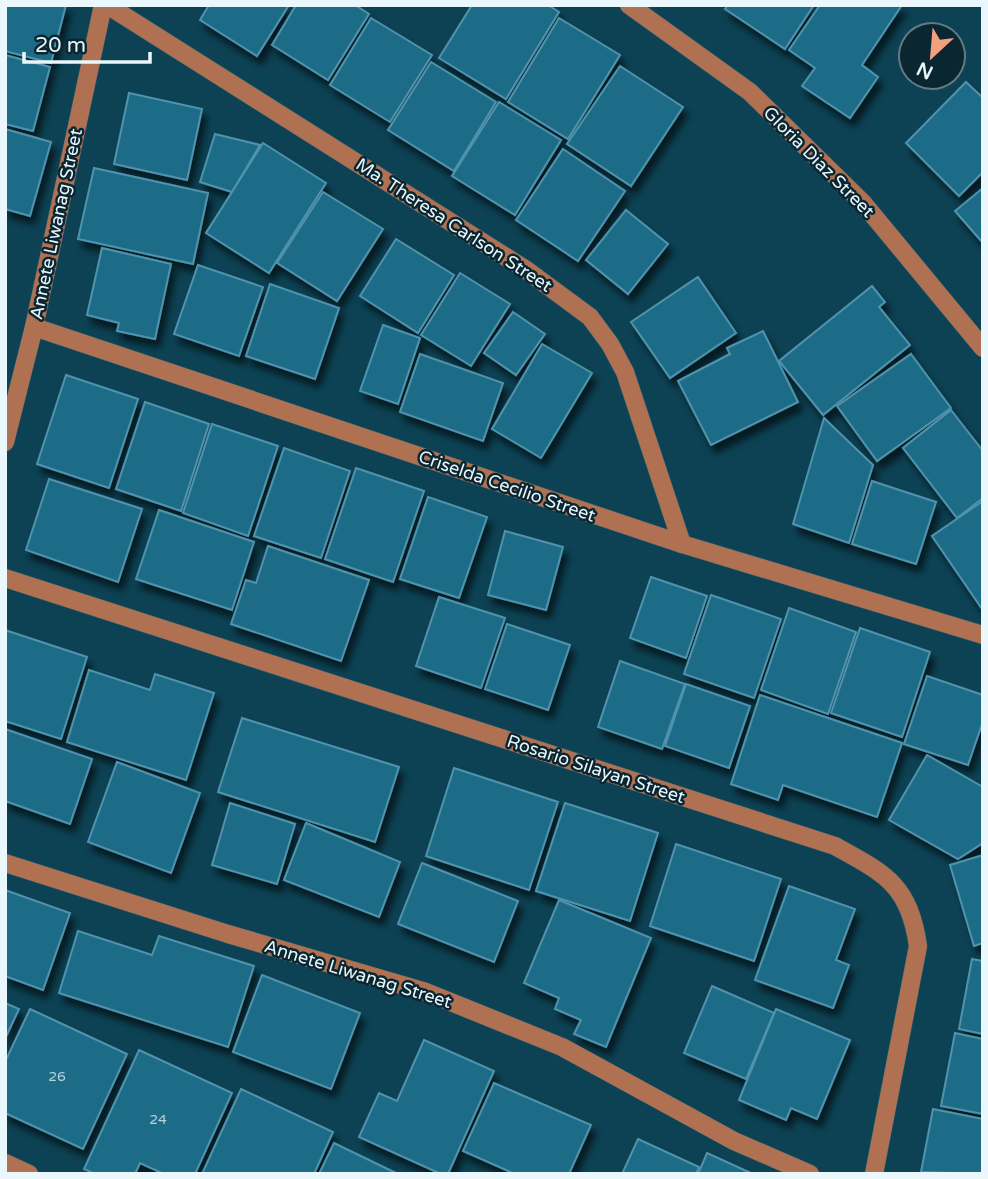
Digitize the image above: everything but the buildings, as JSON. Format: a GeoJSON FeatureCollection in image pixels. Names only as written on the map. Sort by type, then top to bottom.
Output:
{"type":"FeatureCollection","features":[{"type":"Feature","properties":{"kind":"street","name":"Annete Liwanag Street"},"geometry":{"type":"LineString","coordinates":[[5,442],[34,327],[105,5]]}},
{"type":"Feature","properties":{"kind":"street","name":"Ma. Theresa Carlson Street"},"geometry":{"type":"LineString","coordinates":[[105,5],[525,269],[590,317],[625,372],[682,544]]}},
{"type":"Feature","properties":{"kind":"street","name":"Gloria Diaz Street"},"geometry":{"type":"LineString","coordinates":[[629,5],[759,102],[863,203],[983,348]]}},
{"type":"Feature","properties":{"kind":"street","name":"Criselda Cecilio Street"},"geometry":{"type":"LineString","coordinates":[[34,327],[682,544],[983,635]]}},
{"type":"Feature","properties":{"kind":"street","name":"Rosario Silayan Street"},"geometry":{"type":"LineString","coordinates":[[5,578],[835,846],[867,864],[898,887],[914,916],[918,946],[874,1174]]}},
{"type":"Feature","properties":{"kind":"street","name":"Annete Liwanag Street"},"geometry":{"type":"LineString","coordinates":[[5,863],[228,934],[426,992],[562,1047],[734,1141],[810,1174]]}},
{"type":"Feature","properties":{"kind":"street"},"geometry":{"type":"LineString","coordinates":[[5,1163],[29,1174]]}}]}
